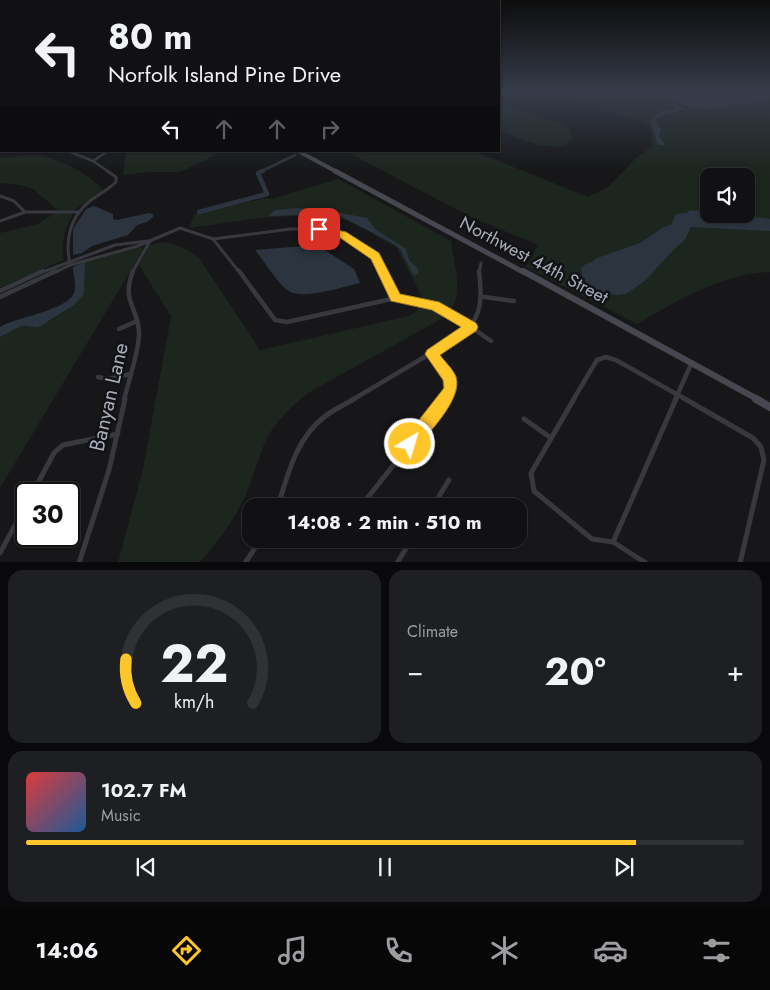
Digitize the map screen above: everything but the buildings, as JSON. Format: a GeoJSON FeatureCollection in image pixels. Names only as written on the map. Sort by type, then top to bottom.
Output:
{"type":"FeatureCollection","features":[{"type":"Feature","properties":{"kind":"street"},"geometry":{"type":"LineString","coordinates":[[70,152],[93,161],[112,172],[116,176],[116,182],[78,212],[67,237],[70,265]]}},
{"type":"Feature","properties":{"kind":"street"},"geometry":{"type":"LineString","coordinates":[[93,161],[106,152]]}},
{"type":"Feature","properties":{"kind":"street","name":"Northwest 44th Street"},"geometry":{"type":"LineString","coordinates":[[300,152],[692,362],[770,407]]}},
{"type":"Feature","properties":{"kind":"street"},"geometry":{"type":"LineString","coordinates":[[0,196],[14,201],[25,212]]}},
{"type":"Feature","properties":{"kind":"street"},"geometry":{"type":"LineString","coordinates":[[0,221],[25,212],[78,212]]}},
{"type":"Feature","properties":{"kind":"street"},"geometry":{"type":"LineString","coordinates":[[0,297],[70,265],[150,241],[180,228],[213,240],[226,253],[275,320],[287,322],[396,298],[435,306],[472,327],[491,341]]}},
{"type":"Feature","properties":{"kind":"street"},"geometry":{"type":"LineString","coordinates":[[213,240],[291,229],[319,229],[342,235],[375,256],[396,298]]}},
{"type":"Feature","properties":{"kind":"street"},"geometry":{"type":"LineString","coordinates":[[0,291],[68,260],[117,245],[143,240],[150,241]]}},
{"type":"Feature","properties":{"kind":"street","name":"Banyan Lane"},"geometry":{"type":"LineString","coordinates":[[79,562],[109,470],[140,333],[138,321],[129,301],[128,283],[150,241]]}},
{"type":"Feature","properties":{"kind":"street"},"geometry":{"type":"LineString","coordinates":[[280,498],[292,458],[302,440],[314,425],[324,417],[432,354],[472,327],[482,308],[484,297],[478,269],[481,263]]}},
{"type":"Feature","properties":{"kind":"street"},"geometry":{"type":"LineString","coordinates":[[484,297],[514,301]]}},
{"type":"Feature","properties":{"kind":"street"},"geometry":{"type":"LineString","coordinates":[[119,329],[138,321]]}},
{"type":"Feature","properties":{"kind":"street"},"geometry":{"type":"LineString","coordinates":[[367,498],[447,398],[451,388],[449,378],[432,354]]}},
{"type":"Feature","properties":{"kind":"street"},"geometry":{"type":"LineString","coordinates":[[646,562],[613,542],[592,539],[534,491],[530,473],[597,360],[606,357],[616,360],[753,438],[761,448],[764,460],[740,562]]}},
{"type":"Feature","properties":{"kind":"street"},"geometry":{"type":"LineString","coordinates":[[613,542],[692,362]]}},
{"type":"Feature","properties":{"kind":"street"},"geometry":{"type":"LineString","coordinates":[[98,377],[107,379],[131,374]]}},
{"type":"Feature","properties":{"kind":"street","name":"Northwest 44th Street"},"geometry":{"type":"LineString","coordinates":[[754,397],[770,402]]}},
{"type":"Feature","properties":{"kind":"street"},"geometry":{"type":"LineString","coordinates":[[524,418],[551,438]]}},
{"type":"Feature","properties":{"kind":"street"},"geometry":{"type":"LineString","coordinates":[[38,482],[54,453],[63,445],[118,434]]}},
{"type":"Feature","properties":{"kind":"street"},"geometry":{"type":"LineString","coordinates":[[438,498],[449,480]]}},
{"type":"Feature","properties":{"kind":"street"},"geometry":{"type":"LineString","coordinates":[[0,553],[15,525]]}},
{"type":"Feature","properties":{"kind":"street"},"geometry":{"type":"LineString","coordinates":[[246,562],[255,548]]}},
{"type":"Feature","properties":{"kind":"street"},"geometry":{"type":"LineString","coordinates":[[397,562],[406,548]]}},
{"type":"Feature","properties":{"kind":"shaded area"},"geometry":{"type":"Polygon","coordinates":[[[500,118],[545,118],[563,124],[570,129],[573,139],[557,146],[547,146],[527,141],[500,130],[500,118]]]}},
{"type":"Feature","properties":{"kind":"shaded area"},"geometry":{"type":"Polygon","coordinates":[[[630,118],[770,118],[770,272],[735,277],[718,283],[684,298],[637,324],[526,267],[538,245],[471,217],[347,152],[476,152],[588,197],[609,186],[636,158],[652,147],[650,126],[630,118]]]}},
{"type":"Feature","properties":{"kind":"shaded area"},"geometry":{"type":"Polygon","coordinates":[[[656,118],[654,119],[661,130],[659,135],[665,145],[658,145],[650,120],[656,118]]]}},
{"type":"Feature","properties":{"kind":"shaded area"},"geometry":{"type":"Polygon","coordinates":[[[126,152],[217,152],[218,154],[180,172],[148,172],[123,175],[126,152]]]}},
{"type":"Feature","properties":{"kind":"shaded area"},"geometry":{"type":"Polygon","coordinates":[[[34,155],[62,162],[80,171],[103,190],[73,211],[58,210],[33,189],[21,185],[0,183],[0,158],[34,155]]]}},
{"type":"Feature","properties":{"kind":"shaded area"},"geometry":{"type":"Polygon","coordinates":[[[338,179],[451,241],[457,283],[457,294],[454,303],[449,312],[441,319],[308,393],[289,410],[267,437],[238,511],[223,534],[200,562],[118,562],[143,469],[171,316],[139,265],[150,245],[164,242],[180,246],[199,258],[260,350],[409,316],[417,311],[422,297],[397,248],[365,229],[345,220],[327,215],[267,217],[189,228],[194,215],[265,198],[271,199],[338,179]]]}},
{"type":"Feature","properties":{"kind":"shaded area"},"geometry":{"type":"Polygon","coordinates":[[[94,206],[113,214],[113,219],[117,220],[149,213],[153,214],[153,217],[147,222],[137,225],[128,235],[92,246],[82,253],[73,255],[73,229],[86,209],[94,206]]]}},
{"type":"Feature","properties":{"kind":"shaded area"},"geometry":{"type":"Polygon","coordinates":[[[297,208],[325,210],[367,218],[376,230],[406,249],[409,260],[418,269],[418,273],[415,276],[413,274],[400,249],[394,244],[342,217],[321,214],[269,215],[275,210],[297,208]]]}},
{"type":"Feature","properties":{"kind":"shaded area"},"geometry":{"type":"Polygon","coordinates":[[[690,210],[700,211],[700,223],[755,223],[755,217],[770,219],[770,231],[691,227],[684,241],[674,249],[646,280],[626,294],[616,295],[590,290],[584,284],[581,269],[584,265],[597,258],[640,243],[664,227],[671,225],[676,214],[687,213],[690,210]]]}},
{"type":"Feature","properties":{"kind":"shaded area"},"geometry":{"type":"Polygon","coordinates":[[[55,213],[72,214],[64,237],[63,260],[0,288],[0,233],[38,224],[55,213]]]}},
{"type":"Feature","properties":{"kind":"shaded area"},"geometry":{"type":"Polygon","coordinates":[[[304,246],[325,250],[354,269],[360,283],[312,294],[293,293],[278,281],[255,250],[304,246]]]}},
{"type":"Feature","properties":{"kind":"shaded area"},"geometry":{"type":"Polygon","coordinates":[[[142,247],[143,250],[0,488],[0,337],[21,326],[28,327],[50,321],[74,305],[84,294],[85,262],[142,247]]]}},
{"type":"Feature","properties":{"kind":"shaded area"},"geometry":{"type":"Polygon","coordinates":[[[85,262],[84,294],[74,305],[44,324],[37,327],[21,326],[0,337],[0,327],[54,308],[72,297],[75,290],[73,267],[85,262]]]}},
{"type":"Feature","properties":{"kind":"waterway"},"geometry":{"type":"LineString","coordinates":[[260,172],[295,155]]}},
{"type":"Feature","properties":{"kind":"waterway"},"geometry":{"type":"LineString","coordinates":[[199,212],[267,194],[258,173],[263,171]]}},
{"type":"Feature","properties":{"kind":"route"},"geometry":{"type":"LineString","coordinates":[[319,229],[342,235],[375,256],[396,298],[435,306],[472,327],[432,354],[449,378],[451,388],[447,398],[410,444]]}}]}
